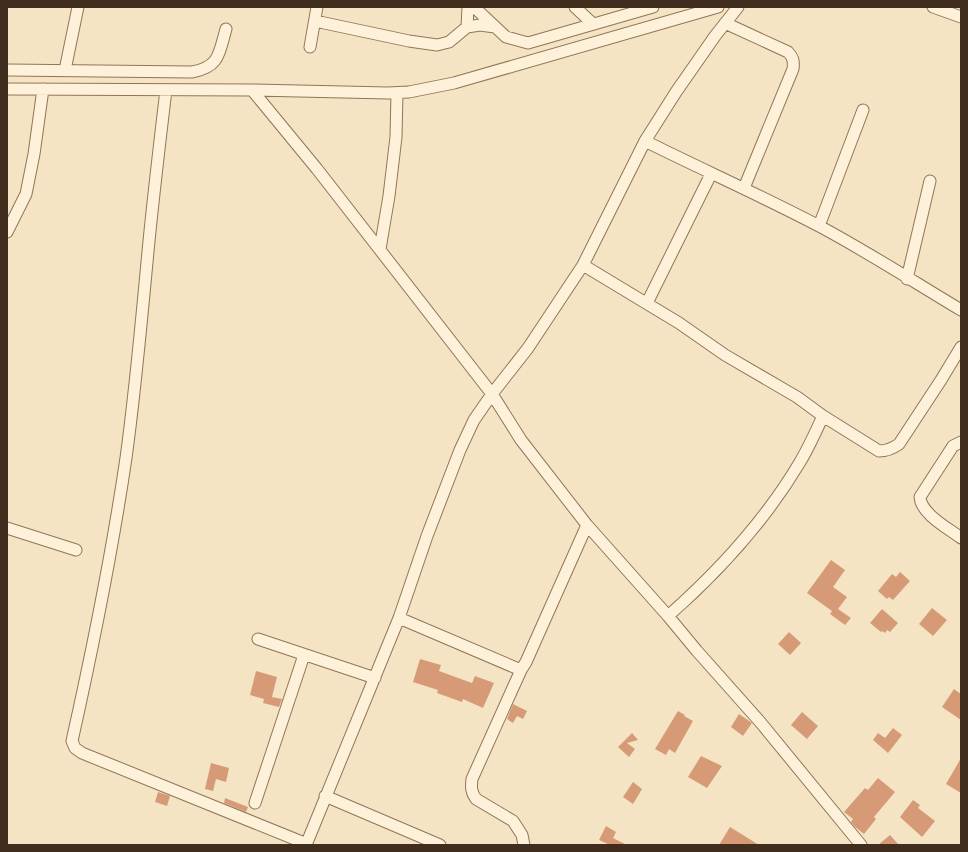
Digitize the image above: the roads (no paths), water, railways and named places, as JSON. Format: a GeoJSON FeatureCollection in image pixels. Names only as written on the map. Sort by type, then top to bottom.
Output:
{"type":"FeatureCollection","features":[{"type":"Feature","properties":{"kind":"street"},"geometry":{"type":"LineString","coordinates":[[65,70],[78,7]]}},
{"type":"Feature","properties":{"kind":"street"},"geometry":{"type":"LineString","coordinates":[[310,47],[317,7]]}},
{"type":"Feature","properties":{"kind":"street"},"geometry":{"type":"LineString","coordinates":[[315,21],[409,41],[437,45],[449,42],[459,35],[466,27],[468,7]]}},
{"type":"Feature","properties":{"kind":"street"},"geometry":{"type":"LineString","coordinates":[[474,7],[506,37],[528,43],[653,7]]}},
{"type":"Feature","properties":{"kind":"street"},"geometry":{"type":"LineString","coordinates":[[575,7],[593,24]]}},
{"type":"Feature","properties":{"kind":"street"},"geometry":{"type":"LineString","coordinates":[[7,89],[252,90],[397,93],[454,83],[718,7]]}},
{"type":"Feature","properties":{"kind":"street"},"geometry":{"type":"LineString","coordinates":[[166,90],[150,232],[141,332],[126,458],[107,575],[91,658],[72,741],[75,748],[82,753],[306,845],[399,618],[427,536],[460,450],[474,420],[492,394],[528,348],[582,265],[644,141],[676,92],[738,7]]}},
{"type":"Feature","properties":{"kind":"street"},"geometry":{"type":"LineString","coordinates":[[933,7],[961,17]]}},
{"type":"Feature","properties":{"kind":"street"},"geometry":{"type":"LineString","coordinates":[[725,23],[788,52],[792,56],[794,62],[793,69],[744,188]]}},
{"type":"Feature","properties":{"kind":"street"},"geometry":{"type":"LineString","coordinates":[[466,27],[480,25],[495,27]]}},
{"type":"Feature","properties":{"kind":"street"},"geometry":{"type":"LineString","coordinates":[[7,70],[192,72],[202,70],[210,66],[218,58],[226,29]]}},
{"type":"Feature","properties":{"kind":"street"},"geometry":{"type":"LineString","coordinates":[[7,232],[11,218],[26,194],[34,154],[43,90]]}},
{"type":"Feature","properties":{"kind":"street"},"geometry":{"type":"LineString","coordinates":[[252,90],[317,169],[492,394],[521,440],[587,526],[668,616],[696,651],[766,729],[861,845]]}},
{"type":"Feature","properties":{"kind":"street"},"geometry":{"type":"LineString","coordinates":[[380,249],[390,196],[395,144],[397,93]]}},
{"type":"Feature","properties":{"kind":"street"},"geometry":{"type":"LineString","coordinates":[[819,226],[863,110]]}},
{"type":"Feature","properties":{"kind":"street"},"geometry":{"type":"LineString","coordinates":[[644,141],[711,174],[744,188],[819,226],[961,310]]}},
{"type":"Feature","properties":{"kind":"street"},"geometry":{"type":"LineString","coordinates":[[647,303],[711,174]]}},
{"type":"Feature","properties":{"kind":"street"},"geometry":{"type":"LineString","coordinates":[[908,279],[930,180]]}},
{"type":"Feature","properties":{"kind":"street"},"geometry":{"type":"LineString","coordinates":[[582,265],[679,322],[725,355],[797,397],[823,416],[879,451],[887,451],[899,444],[961,347]]}},
{"type":"Feature","properties":{"kind":"street"},"geometry":{"type":"LineString","coordinates":[[668,616],[698,589],[738,548],[773,502],[800,462],[823,416]]}},
{"type":"Feature","properties":{"kind":"street"},"geometry":{"type":"LineString","coordinates":[[961,442],[953,446],[920,497],[922,506],[927,513],[961,538]]}},
{"type":"Feature","properties":{"kind":"street"},"geometry":{"type":"LineString","coordinates":[[524,845],[522,835],[513,822],[476,799],[472,793],[472,779],[587,526]]}},
{"type":"Feature","properties":{"kind":"street"},"geometry":{"type":"LineString","coordinates":[[7,528],[76,550]]}},
{"type":"Feature","properties":{"kind":"street"},"geometry":{"type":"LineString","coordinates":[[399,618],[521,670]]}},
{"type":"Feature","properties":{"kind":"street"},"geometry":{"type":"LineString","coordinates":[[258,639],[375,678]]}},
{"type":"Feature","properties":{"kind":"street"},"geometry":{"type":"LineString","coordinates":[[255,803],[304,655]]}},
{"type":"Feature","properties":{"kind":"street"},"geometry":{"type":"LineString","coordinates":[[325,796],[440,845]]}}]}
